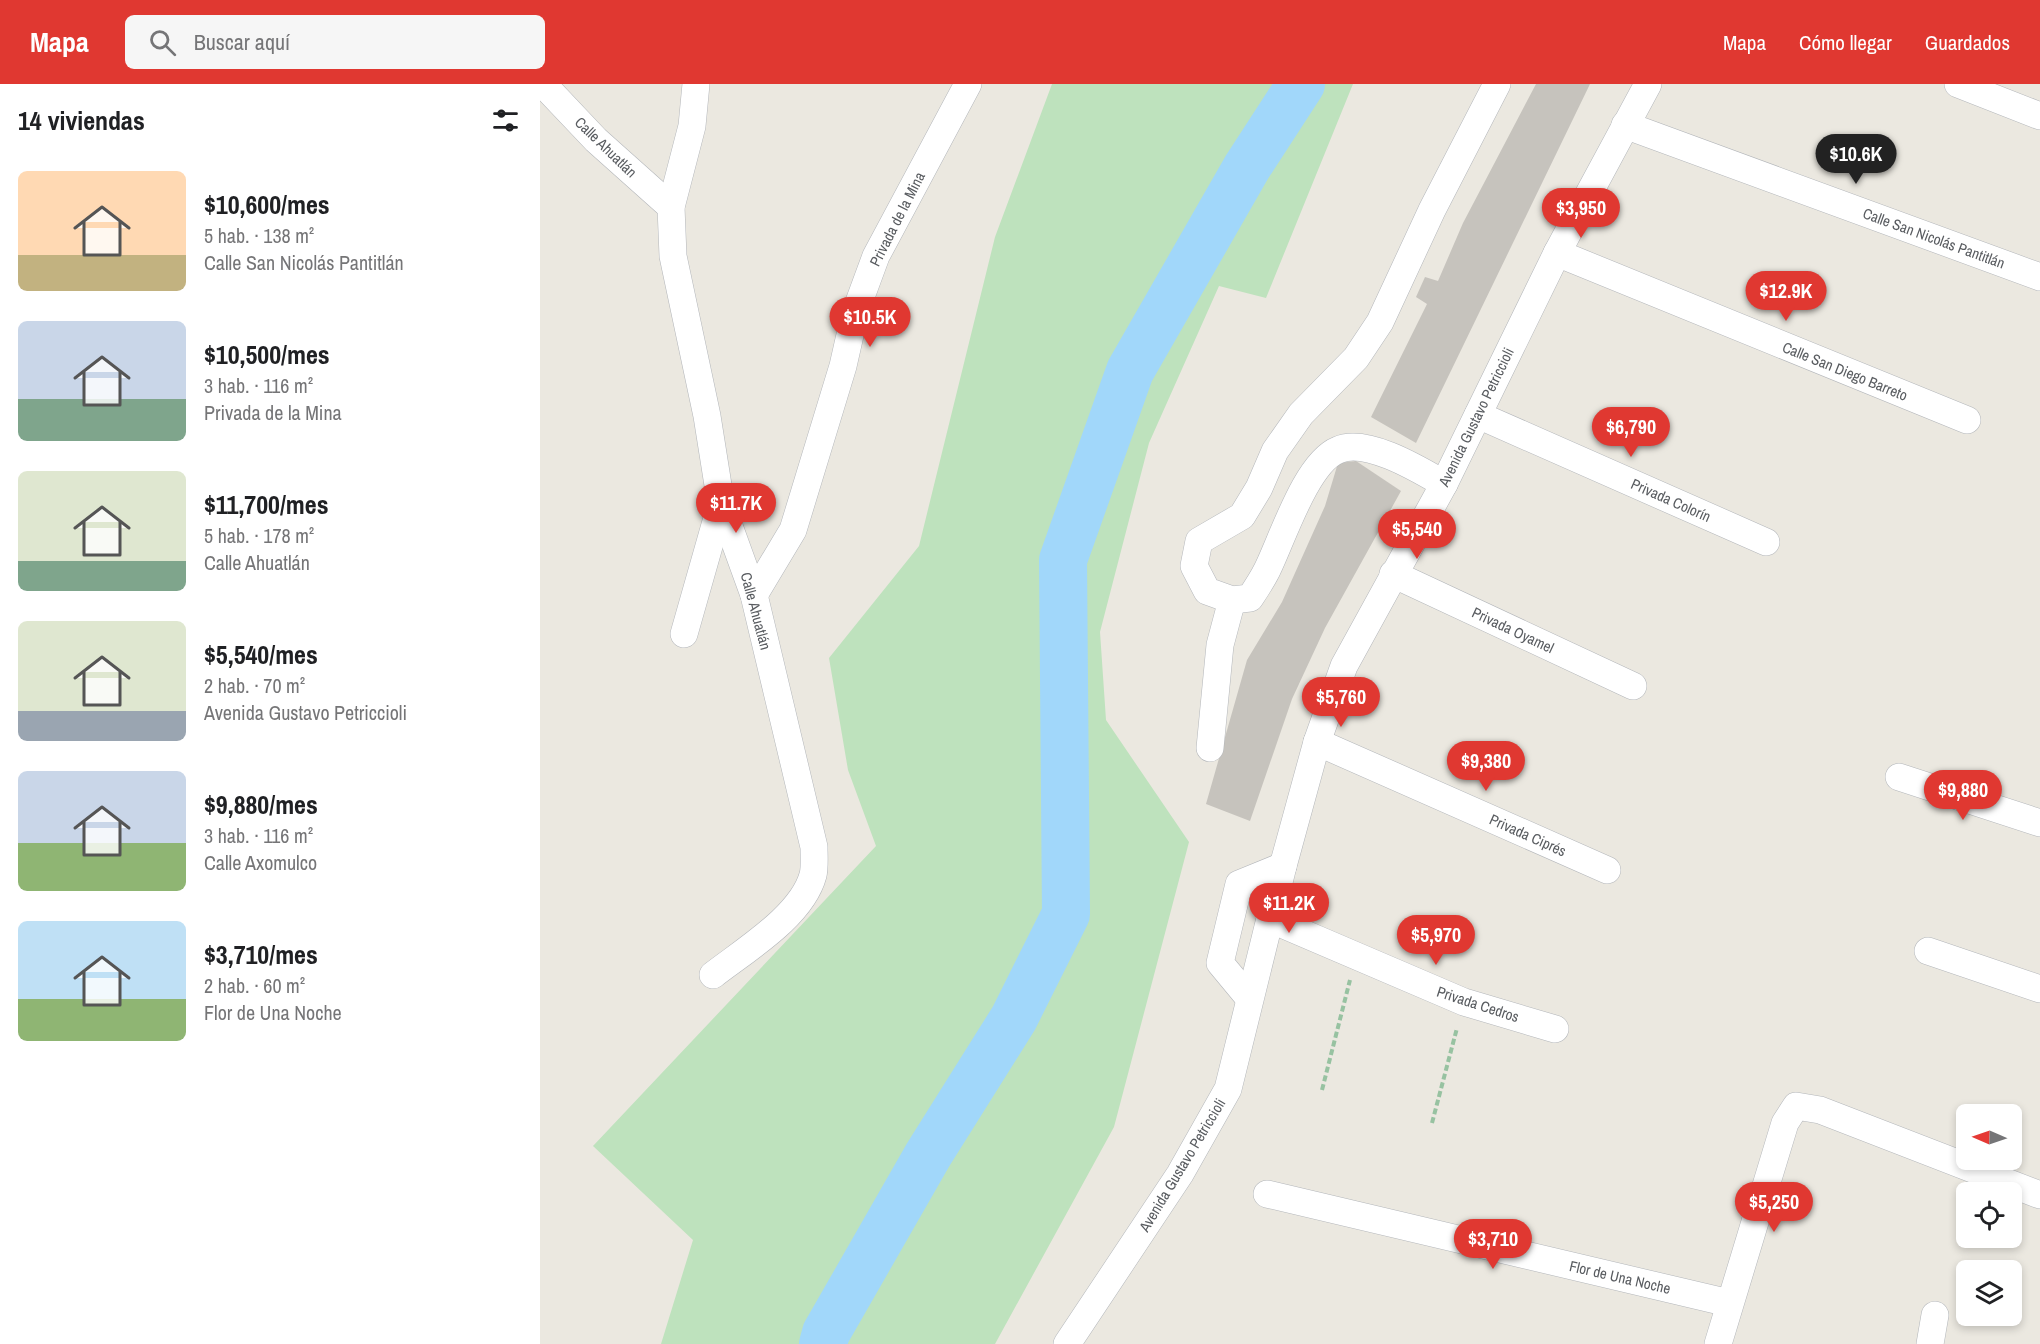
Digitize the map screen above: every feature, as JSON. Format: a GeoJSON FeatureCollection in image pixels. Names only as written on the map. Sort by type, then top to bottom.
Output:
{"type":"FeatureCollection","features":[{"type":"Feature","properties":{"kind":"street","name":"Calle Ahuatlán"},"geometry":{"type":"LineString","coordinates":[[543,84],[596,140],[671,207]]}},
{"type":"Feature","properties":{"kind":"street","name":"Calle Ahuatlán"},"geometry":{"type":"LineString","coordinates":[[696,84],[692,126],[671,207],[673,256],[707,416],[721,504],[754,595],[814,847],[813,875],[803,898],[785,918],[713,975]]}},
{"type":"Feature","properties":{"kind":"street"},"geometry":{"type":"LineString","coordinates":[[1444,484],[1394,456],[1358,448],[1338,449],[1316,469],[1294,508],[1266,571],[1250,598],[1232,600],[1207,591],[1194,566],[1199,541],[1242,516],[1275,451],[1301,414],[1356,358],[1380,322],[1432,210],[1497,84]]}},
{"type":"Feature","properties":{"kind":"street","name":"Avenida Gustavo Petriccioli"},"geometry":{"type":"LineString","coordinates":[[1067,1344],[1180,1174],[1228,1089],[1282,866],[1317,742],[1344,666],[1444,484],[1557,253],[1648,84]]}},
{"type":"Feature","properties":{"kind":"street"},"geometry":{"type":"LineString","coordinates":[[1958,84],[2040,116]]}},
{"type":"Feature","properties":{"kind":"street","name":"Privada de la Mina"},"geometry":{"type":"LineString","coordinates":[[754,595],[793,530],[843,366],[855,313],[876,256],[961,88]]}},
{"type":"Feature","properties":{"kind":"street","name":"Calle San Nicolás Pantitlán"},"geometry":{"type":"LineString","coordinates":[[1625,125],[2040,277]]}},
{"type":"Feature","properties":{"kind":"street","name":"Calle San Diego Barreto"},"geometry":{"type":"LineString","coordinates":[[1557,253],[1967,420]]}},
{"type":"Feature","properties":{"kind":"street","name":"Privada Colorín"},"geometry":{"type":"LineString","coordinates":[[1478,415],[1766,542]]}},
{"type":"Feature","properties":{"kind":"street"},"geometry":{"type":"LineString","coordinates":[[684,634],[721,504]]}},
{"type":"Feature","properties":{"kind":"street","name":"Privada Oyamel"},"geometry":{"type":"LineString","coordinates":[[1393,574],[1633,686]]}},
{"type":"Feature","properties":{"kind":"street"},"geometry":{"type":"LineString","coordinates":[[1210,748],[1220,645],[1232,600]]}},
{"type":"Feature","properties":{"kind":"street","name":"Privada Ciprés"},"geometry":{"type":"LineString","coordinates":[[1317,742],[1607,870]]}},
{"type":"Feature","properties":{"kind":"street"},"geometry":{"type":"LineString","coordinates":[[1899,777],[2040,823]]}},
{"type":"Feature","properties":{"kind":"street"},"geometry":{"type":"LineString","coordinates":[[1249,998],[1220,963],[1239,884],[1282,866]]}},
{"type":"Feature","properties":{"kind":"street","name":"Privada Cedros"},"geometry":{"type":"LineString","coordinates":[[1270,919],[1356,958],[1464,1002],[1555,1029]]}},
{"type":"Feature","properties":{"kind":"street"},"geometry":{"type":"LineString","coordinates":[[1928,951],[2040,989]]}},
{"type":"Feature","properties":{"kind":"street"},"geometry":{"type":"LineString","coordinates":[[1718,1344],[1785,1123],[1796,1106],[1820,1110],[2040,1195]]}},
{"type":"Feature","properties":{"kind":"street","name":"Flor de Una Noche"},"geometry":{"type":"LineString","coordinates":[[1267,1194],[1729,1303]]}},
{"type":"Feature","properties":{"kind":"street"},"geometry":{"type":"LineString","coordinates":[[1930,1344],[1935,1315]]}},
{"type":"Feature","properties":{"kind":"path"},"geometry":{"type":"LineString","coordinates":[[1322,1090],[1356,958]]}},
{"type":"Feature","properties":{"kind":"path"},"geometry":{"type":"LineString","coordinates":[[1432,1123],[1464,1002]]}},
{"type":"Feature","properties":{"kind":"green space"},"geometry":{"type":"Polygon","coordinates":[[[1052,84],[1353,84],[1266,298],[1219,286],[1149,443],[1100,632],[1106,720],[1189,842],[1114,1127],[995,1344],[661,1344],[693,1240],[593,1146],[876,846],[848,770],[829,658],[919,546],[995,237],[1052,84]]]}},
{"type":"Feature","properties":{"kind":"building"},"geometry":{"type":"Polygon","coordinates":[[[1536,84],[1590,84],[1416,443],[1371,417],[1427,304],[1416,297],[1425,277],[1438,281],[1463,223],[1536,84]]]}},
{"type":"Feature","properties":{"kind":"building"},"geometry":{"type":"Polygon","coordinates":[[[1356,461],[1401,491],[1325,628],[1292,699],[1250,821],[1206,804],[1247,660],[1282,602],[1325,506],[1338,463],[1356,461]]]}},
{"type":"Feature","properties":{"kind":"waterway"},"geometry":{"type":"LineString","coordinates":[[823,1344],[826,1333],[928,1155],[1014,1018],[1066,914],[1063,560],[1130,371],[1247,167],[1301,84]]}}]}
